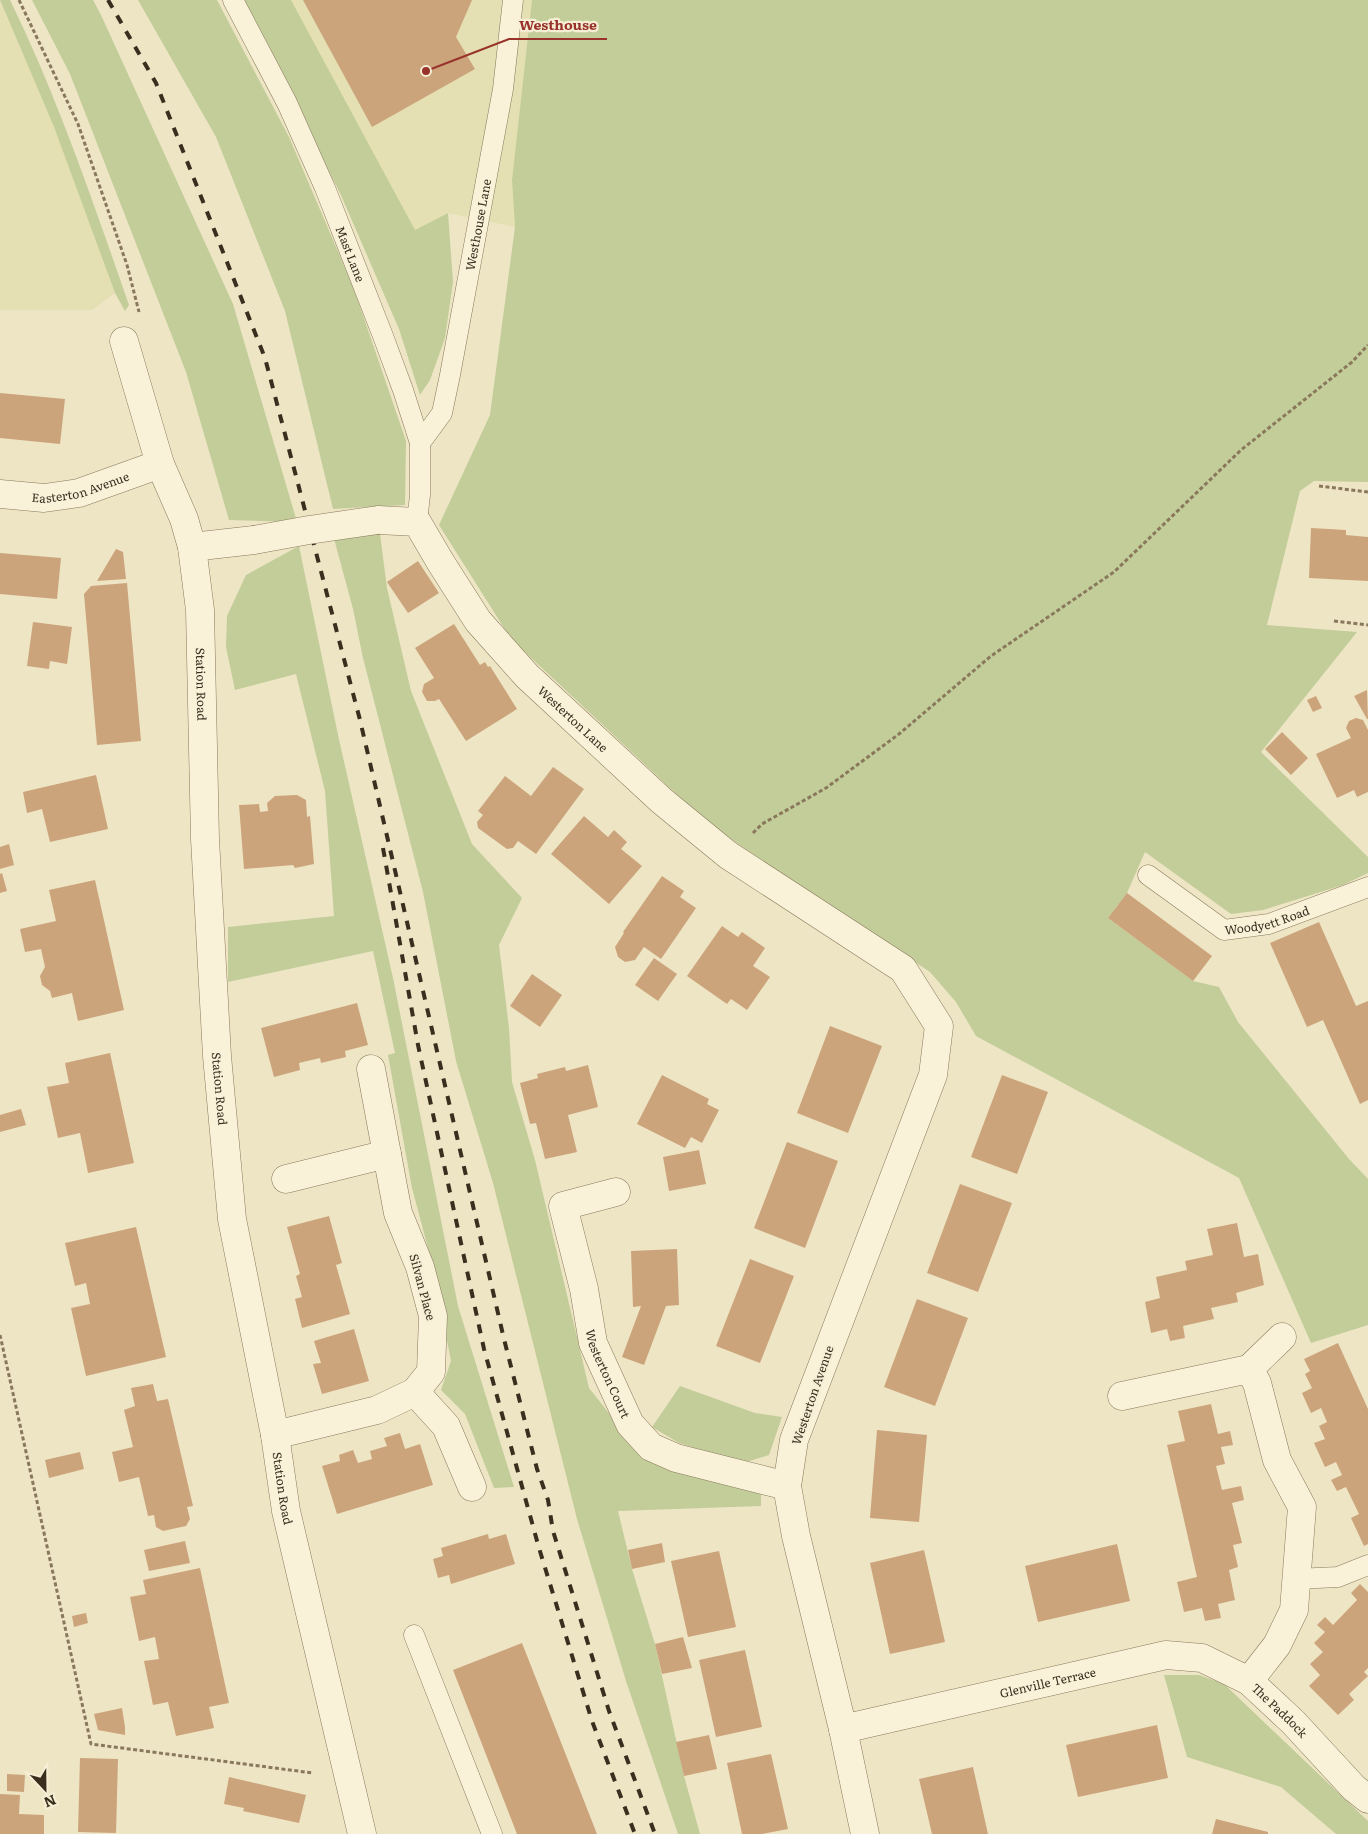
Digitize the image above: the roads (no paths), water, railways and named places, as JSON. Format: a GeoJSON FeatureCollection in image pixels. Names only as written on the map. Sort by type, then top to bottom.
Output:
{"type":"FeatureCollection","features":[{"type":"Feature","properties":{"kind":"street","name":"Station Road"},"geometry":{"type":"LineString","coordinates":[[124,341],[160,464],[184,519],[192,547],[200,610],[205,839],[217,1056],[232,1219],[275,1435],[286,1511],[362,1834]]}},
{"type":"Feature","properties":{"kind":"street","name":"Easterton Avenue"},"geometry":{"type":"LineString","coordinates":[[0,494],[44,498],[79,493],[160,464]]}},
{"type":"Feature","properties":{"kind":"street"},"geometry":{"type":"LineString","coordinates":[[192,547],[254,540],[378,520],[417,522]]}},
{"type":"Feature","properties":{"kind":"street","name":"Westerton Lane"},"geometry":{"type":"LineString","coordinates":[[417,522],[478,620],[527,676],[662,801],[728,855],[903,970],[939,1026]]}},
{"type":"Feature","properties":{"kind":"street","name":"Westerton Avenue"},"geometry":{"type":"LineString","coordinates":[[865,1834],[843,1729],[796,1536],[787,1486],[794,1440],[933,1075],[939,1026]]}},
{"type":"Feature","properties":{"kind":"street","name":"Silvan Place"},"geometry":{"type":"LineString","coordinates":[[275,1435],[377,1410],[415,1392],[431,1372],[433,1316],[420,1267],[398,1212],[371,1069]]}},
{"type":"Feature","properties":{"kind":"street"},"geometry":{"type":"LineString","coordinates":[[286,1179],[387,1154]]}},
{"type":"Feature","properties":{"kind":"street","name":"Westerton Court"},"geometry":{"type":"LineString","coordinates":[[616,1192],[563,1206],[584,1289],[593,1343],[630,1424],[651,1447],[676,1458],[787,1486]]}},
{"type":"Feature","properties":{"kind":"street"},"geometry":{"type":"LineString","coordinates":[[1122,1396],[1249,1369],[1282,1337]]}},
{"type":"Feature","properties":{"kind":"street","name":"The Paddock"},"geometry":{"type":"LineString","coordinates":[[1249,1369],[1257,1383],[1277,1460],[1302,1507],[1294,1610],[1277,1644],[1249,1680],[1293,1722],[1354,1788],[1368,1799]]}},
{"type":"Feature","properties":{"kind":"street"},"geometry":{"type":"LineString","coordinates":[[415,1392],[446,1426],[472,1487]]}},
{"type":"Feature","properties":{"kind":"street","name":"Glenville Terrace"},"geometry":{"type":"LineString","coordinates":[[843,1729],[1166,1655],[1202,1658],[1249,1680]]}},
{"type":"Feature","properties":{"kind":"lane","name":"Mast Lane"},"geometry":{"type":"LineString","coordinates":[[233,0],[287,103],[325,188],[384,336],[420,443],[420,495],[417,522]]}},
{"type":"Feature","properties":{"kind":"lane","name":"Westhouse Lane"},"geometry":{"type":"LineString","coordinates":[[420,443],[442,413],[450,375],[503,89],[512,0]]}},
{"type":"Feature","properties":{"kind":"lane","name":"Woodyett Road"},"geometry":{"type":"LineString","coordinates":[[1148,875],[1224,930],[1269,924],[1368,887]]}},
{"type":"Feature","properties":{"kind":"lane"},"geometry":{"type":"LineString","coordinates":[[1296,1579],[1338,1577],[1368,1565]]}},
{"type":"Feature","properties":{"kind":"lane"},"geometry":{"type":"LineString","coordinates":[[414,1635],[492,1834]]}},
{"type":"Feature","properties":{"kind":"railway"},"geometry":{"type":"LineString","coordinates":[[108,0],[156,83],[265,358],[360,720],[504,1339],[537,1469],[548,1500],[553,1531],[609,1711],[655,1834]]}},
{"type":"Feature","properties":{"kind":"railway"},"geometry":{"type":"LineString","coordinates":[[383,848],[418,1045],[484,1349],[539,1548],[592,1721],[635,1834]]}},
{"type":"Feature","properties":{"kind":"place","name":"Westhouse"},"geometry":{"type":"Point","coordinates":[426,71]}}]}
